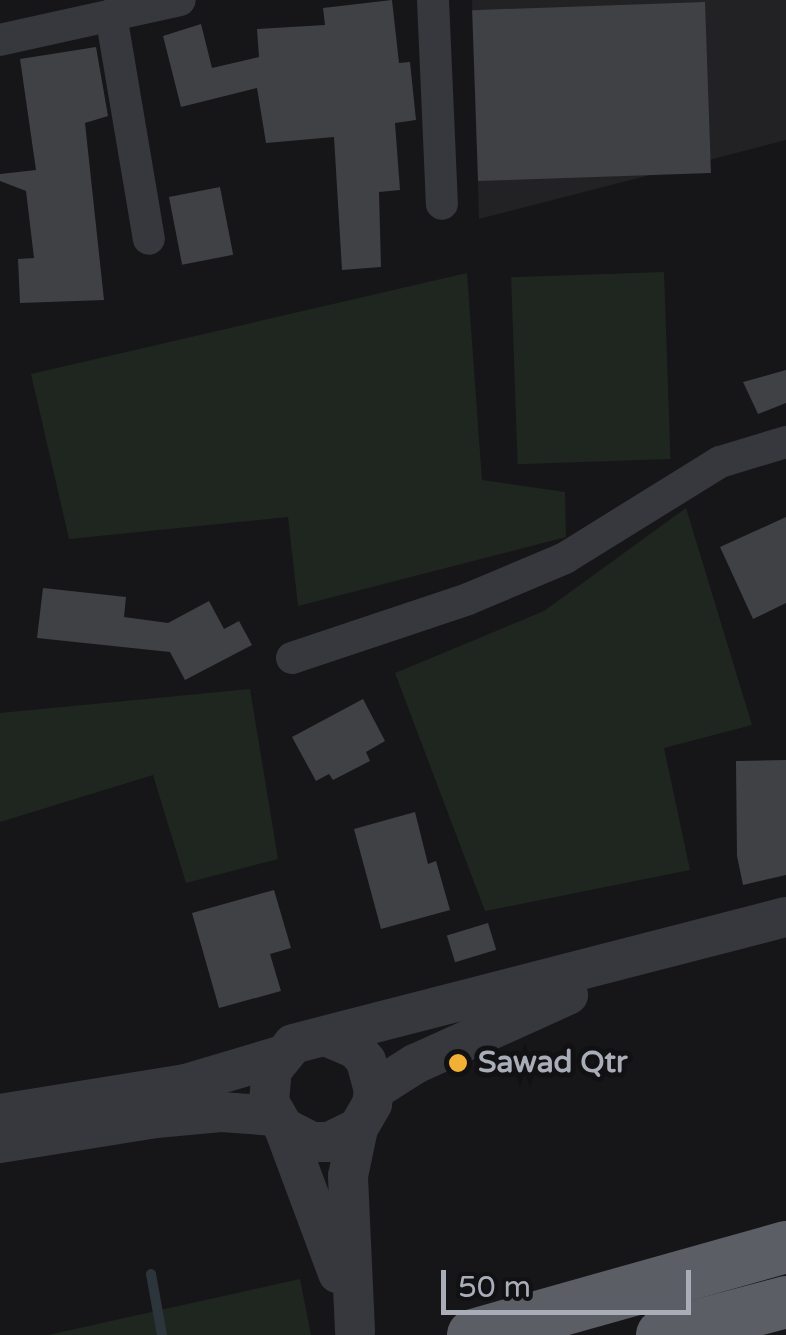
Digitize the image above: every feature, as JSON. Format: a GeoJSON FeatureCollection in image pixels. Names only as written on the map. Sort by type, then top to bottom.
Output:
{"type":"FeatureCollection","features":[{"type":"Feature","properties":{"kind":"highway"},"geometry":{"type":"LineString","coordinates":[[473,1335],[786,1247]]}},
{"type":"Feature","properties":{"kind":"highway"},"geometry":{"type":"LineString","coordinates":[[662,1335],[786,1302]]}},
{"type":"Feature","properties":{"kind":"street"},"geometry":{"type":"LineString","coordinates":[[0,40],[180,0]]}},
{"type":"Feature","properties":{"kind":"street"},"geometry":{"type":"LineString","coordinates":[[432,0],[442,204]]}},
{"type":"Feature","properties":{"kind":"street"},"geometry":{"type":"LineString","coordinates":[[111,15],[149,240]]}},
{"type":"Feature","properties":{"kind":"street"},"geometry":{"type":"LineString","coordinates":[[292,658],[468,598],[565,558],[720,462],[786,442]]}},
{"type":"Feature","properties":{"kind":"street"},"geometry":{"type":"LineString","coordinates":[[0,1114],[186,1084],[280,1056],[294,1044],[786,917]]}},
{"type":"Feature","properties":{"kind":"street"},"geometry":{"type":"LineString","coordinates":[[374,1090],[416,1064],[671,949]]}},
{"type":"Feature","properties":{"kind":"street"},"geometry":{"type":"LineString","coordinates":[[280,1056],[268,1085],[279,1122],[308,1183],[353,1321],[348,1176],[358,1128],[372,1104],[374,1090],[366,1061],[356,1050],[328,1037]]}},
{"type":"Feature","properties":{"kind":"street"},"geometry":{"type":"LineString","coordinates":[[0,1143],[156,1118],[221,1112],[279,1122],[312,1142],[328,1142],[358,1128]]}},
{"type":"Feature","properties":{"kind":"shaded area"},"geometry":{"type":"Polygon","coordinates":[[[472,0],[786,0],[786,140],[479,219],[472,0]]]}},
{"type":"Feature","properties":{"kind":"shaded area"},"geometry":{"type":"Polygon","coordinates":[[[664,272],[671,459],[518,464],[511,277],[664,272]]]}},
{"type":"Feature","properties":{"kind":"shaded area"},"geometry":{"type":"Polygon","coordinates":[[[467,273],[482,480],[565,492],[566,537],[298,606],[288,517],[69,539],[31,374],[467,273]]]}},
{"type":"Feature","properties":{"kind":"shaded area"},"geometry":{"type":"Polygon","coordinates":[[[686,508],[752,725],[664,748],[690,870],[485,911],[395,673],[544,611],[686,508]]]}},
{"type":"Feature","properties":{"kind":"shaded area"},"geometry":{"type":"Polygon","coordinates":[[[250,689],[278,859],[186,883],[153,775],[0,822],[0,713],[250,689]]]}},
{"type":"Feature","properties":{"kind":"shaded area"},"geometry":{"type":"Polygon","coordinates":[[[300,1279],[311,1335],[48,1335],[300,1279]]]}},
{"type":"Feature","properties":{"kind":"building"},"geometry":{"type":"Polygon","coordinates":[[[392,0],[399,63],[410,62],[416,120],[395,123],[400,190],[379,192],[381,267],[342,270],[334,137],[266,143],[257,88],[181,107],[163,36],[201,24],[212,68],[259,57],[257,29],[325,25],[323,8],[392,0]]]}},
{"type":"Feature","properties":{"kind":"building"},"geometry":{"type":"Polygon","coordinates":[[[705,2],[711,173],[478,181],[472,10],[705,2]]]}},
{"type":"Feature","properties":{"kind":"building"},"geometry":{"type":"Polygon","coordinates":[[[96,47],[108,116],[85,123],[104,300],[20,303],[18,259],[34,258],[26,191],[0,181],[0,174],[36,170],[20,59],[96,47]]]}},
{"type":"Feature","properties":{"kind":"building"},"geometry":{"type":"Polygon","coordinates":[[[220,187],[233,255],[182,265],[169,197],[220,187]]]}},
{"type":"Feature","properties":{"kind":"building"},"geometry":{"type":"Polygon","coordinates":[[[786,370],[786,403],[758,414],[743,382],[786,370]]]}},
{"type":"Feature","properties":{"kind":"building"},"geometry":{"type":"Polygon","coordinates":[[[786,517],[786,603],[753,619],[720,547],[786,517]]]}},
{"type":"Feature","properties":{"kind":"building"},"geometry":{"type":"Polygon","coordinates":[[[43,588],[126,597],[124,617],[168,623],[209,601],[224,629],[239,621],[252,645],[185,680],[170,652],[37,638],[43,588]]]}},
{"type":"Feature","properties":{"kind":"building"},"geometry":{"type":"Polygon","coordinates":[[[363,699],[385,741],[366,752],[370,761],[333,780],[329,774],[316,781],[292,737],[363,699]]]}},
{"type":"Feature","properties":{"kind":"building"},"geometry":{"type":"Polygon","coordinates":[[[786,760],[786,875],[743,885],[737,856],[736,761],[786,760]]]}},
{"type":"Feature","properties":{"kind":"building"},"geometry":{"type":"Polygon","coordinates":[[[415,812],[428,864],[436,861],[450,910],[381,929],[354,829],[415,812]]]}},
{"type":"Feature","properties":{"kind":"building"},"geometry":{"type":"Polygon","coordinates":[[[274,890],[291,948],[270,954],[281,991],[219,1008],[192,913],[274,890]]]}},
{"type":"Feature","properties":{"kind":"building"},"geometry":{"type":"Polygon","coordinates":[[[488,923],[496,950],[455,962],[447,936],[488,923]]]}},
{"type":"Feature","properties":{"kind":"waterway"},"geometry":{"type":"LineString","coordinates":[[151,1274],[162,1335]]}},
{"type":"Feature","properties":{"kind":"place","name":"Sawad Qtr"},"geometry":{"type":"Point","coordinates":[458,1063]}}]}
